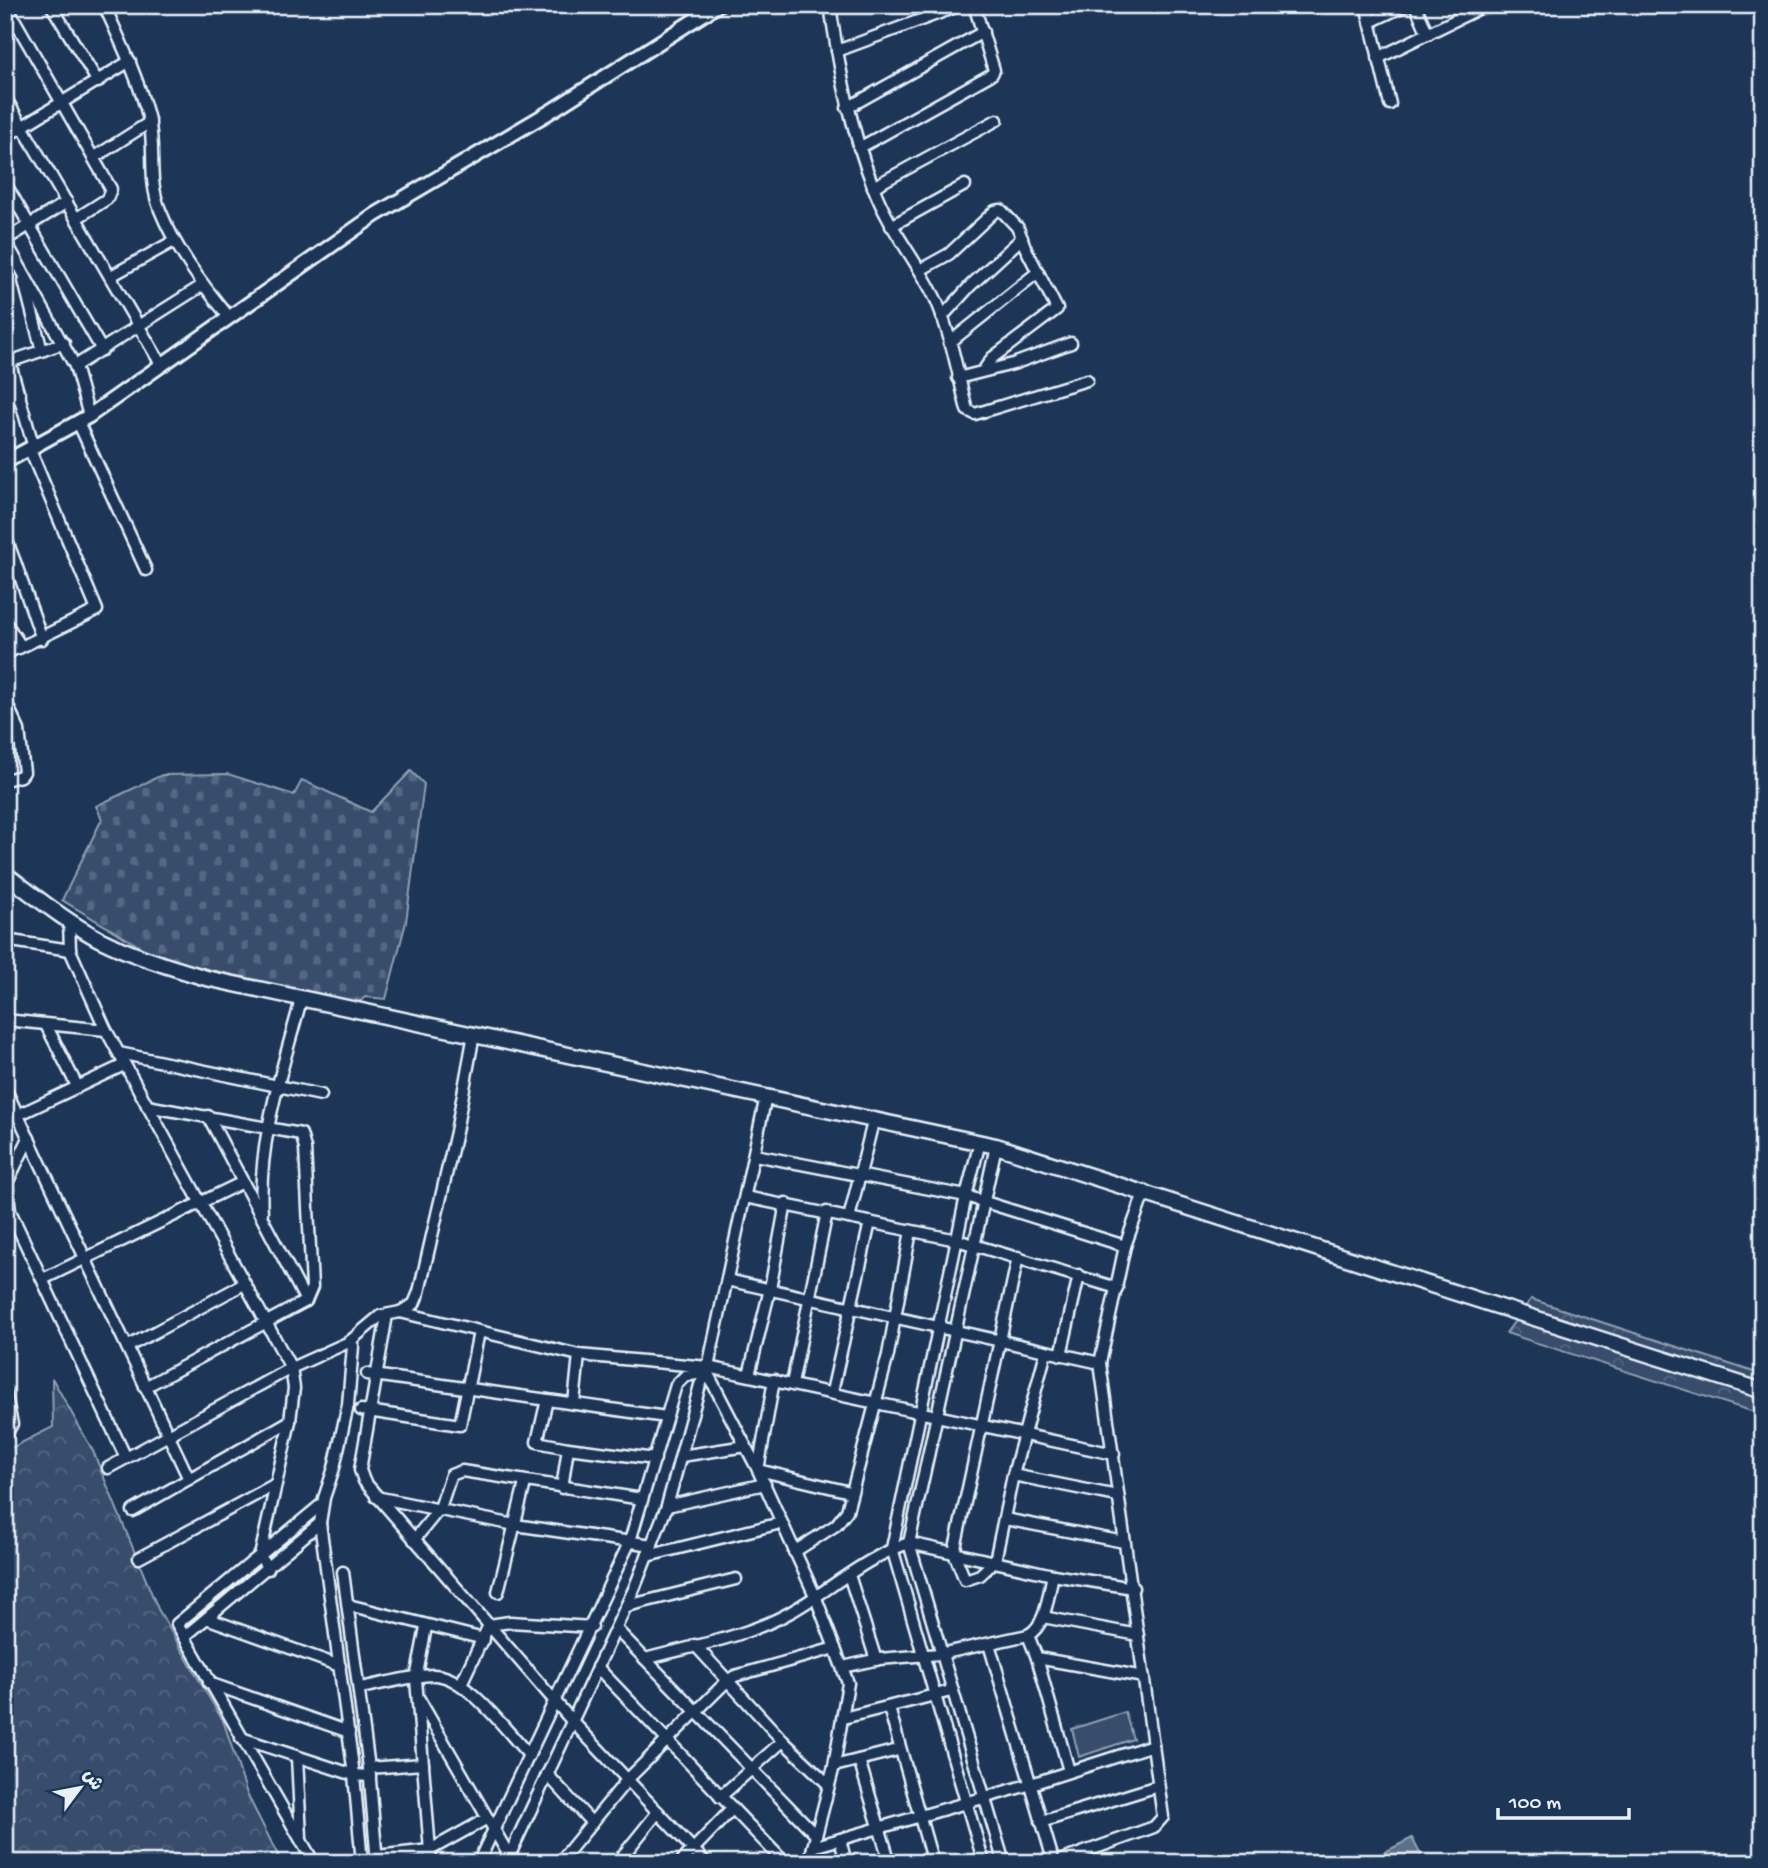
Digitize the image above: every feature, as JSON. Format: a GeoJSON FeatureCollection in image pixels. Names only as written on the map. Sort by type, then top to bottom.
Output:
{"type":"FeatureCollection","features":[{"type":"Feature","properties":{"kind":"main road"},"geometry":{"type":"LineString","coordinates":[[5,874],[69,921],[100,939],[148,960],[235,986],[874,1118],[996,1146],[1145,1191],[1763,1391]]}},
{"type":"Feature","properties":{"kind":"street"},"geometry":{"type":"LineString","coordinates":[[6,5],[111,189],[111,194],[77,218]]}},
{"type":"Feature","properties":{"kind":"street"},"geometry":{"type":"LineString","coordinates":[[51,5],[98,82]]}},
{"type":"Feature","properties":{"kind":"street"},"geometry":{"type":"LineString","coordinates":[[104,5],[130,61],[150,122],[150,174],[159,207],[174,241],[203,285],[229,317]]}},
{"type":"Feature","properties":{"kind":"street"},"geometry":{"type":"LineString","coordinates":[[5,441],[8,460],[83,419],[375,215],[548,113],[719,5]]}},
{"type":"Feature","properties":{"kind":"street"},"geometry":{"type":"LineString","coordinates":[[830,5],[847,108],[859,148],[891,226],[920,270],[942,317],[967,410],[972,414],[1087,380]]}},
{"type":"Feature","properties":{"kind":"street"},"geometry":{"type":"LineString","coordinates":[[837,51],[961,5]]}},
{"type":"Feature","properties":{"kind":"street"},"geometry":{"type":"LineString","coordinates":[[859,148],[992,74],[994,70],[974,5]]}},
{"type":"Feature","properties":{"kind":"street"},"geometry":{"type":"LineString","coordinates":[[1366,5],[1390,104]]}},
{"type":"Feature","properties":{"kind":"street"},"geometry":{"type":"LineString","coordinates":[[1370,22],[1406,5]]}},
{"type":"Feature","properties":{"kind":"street"},"geometry":{"type":"LineString","coordinates":[[1415,5],[1428,34]]}},
{"type":"Feature","properties":{"kind":"street"},"geometry":{"type":"LineString","coordinates":[[1378,58],[1428,34],[1463,10],[1486,5]]}},
{"type":"Feature","properties":{"kind":"street"},"geometry":{"type":"LineString","coordinates":[[847,108],[983,32]]}},
{"type":"Feature","properties":{"kind":"street"},"geometry":{"type":"LineString","coordinates":[[5,137],[130,61]]}},
{"type":"Feature","properties":{"kind":"street"},"geometry":{"type":"LineString","coordinates":[[5,97],[162,366]]}},
{"type":"Feature","properties":{"kind":"street"},"geometry":{"type":"LineString","coordinates":[[873,187],[997,120]]}},
{"type":"Feature","properties":{"kind":"street"},"geometry":{"type":"LineString","coordinates":[[94,157],[150,122]]}},
{"type":"Feature","properties":{"kind":"street"},"geometry":{"type":"LineString","coordinates":[[891,226],[965,185]]}},
{"type":"Feature","properties":{"kind":"street"},"geometry":{"type":"LineString","coordinates":[[7,189],[102,349]]}},
{"type":"Feature","properties":{"kind":"street"},"geometry":{"type":"LineString","coordinates":[[66,202],[5,240],[75,366],[83,419],[146,570]]}},
{"type":"Feature","properties":{"kind":"street"},"geometry":{"type":"LineString","coordinates":[[920,270],[949,254],[998,210],[1002,210],[1016,224],[1057,309],[992,358],[983,371]]}},
{"type":"Feature","properties":{"kind":"street"},"geometry":{"type":"LineString","coordinates":[[942,317],[971,285],[1022,238]]}},
{"type":"Feature","properties":{"kind":"street"},"geometry":{"type":"LineString","coordinates":[[111,276],[174,241]]}},
{"type":"Feature","properties":{"kind":"street"},"geometry":{"type":"LineString","coordinates":[[20,267],[43,351]]}},
{"type":"Feature","properties":{"kind":"street"},"geometry":{"type":"LineString","coordinates":[[949,343],[1038,272]]}},
{"type":"Feature","properties":{"kind":"street"},"geometry":{"type":"LineString","coordinates":[[75,366],[203,285]]}},
{"type":"Feature","properties":{"kind":"street"},"geometry":{"type":"LineString","coordinates":[[8,362],[64,343]]}},
{"type":"Feature","properties":{"kind":"street"},"geometry":{"type":"LineString","coordinates":[[958,378],[1071,343]]}},
{"type":"Feature","properties":{"kind":"street"},"geometry":{"type":"LineString","coordinates":[[5,346],[32,449],[97,610],[42,639],[5,654]]}},
{"type":"Feature","properties":{"kind":"street"},"geometry":{"type":"LineString","coordinates":[[5,401],[20,395]]}},
{"type":"Feature","properties":{"kind":"street"},"geometry":{"type":"LineString","coordinates":[[5,535],[10,564],[42,639]]}},
{"type":"Feature","properties":{"kind":"street"},"geometry":{"type":"LineString","coordinates":[[5,622],[20,643],[19,648]]}},
{"type":"Feature","properties":{"kind":"street"},"geometry":{"type":"LineString","coordinates":[[5,700],[9,715],[19,730],[24,772],[18,778],[5,780]]}},
{"type":"Feature","properties":{"kind":"street"},"geometry":{"type":"LineString","coordinates":[[69,921],[70,950],[106,1030],[291,1368],[294,1388],[290,1421],[260,1556],[268,1569]]}},
{"type":"Feature","properties":{"kind":"street"},"geometry":{"type":"LineString","coordinates":[[5,940],[70,950]]}},
{"type":"Feature","properties":{"kind":"street"},"geometry":{"type":"LineString","coordinates":[[262,1213],[261,1171],[278,1084],[301,1000]]}},
{"type":"Feature","properties":{"kind":"street"},"geometry":{"type":"LineString","coordinates":[[5,1020],[106,1030]]}},
{"type":"Feature","properties":{"kind":"street"},"geometry":{"type":"LineString","coordinates":[[46,1025],[77,1086]]}},
{"type":"Feature","properties":{"kind":"street"},"geometry":{"type":"LineString","coordinates":[[108,1468],[291,1368],[349,1342],[380,1316],[400,1312],[414,1304],[456,1132],[474,1034]]}},
{"type":"Feature","properties":{"kind":"street"},"geometry":{"type":"LineString","coordinates":[[119,1052],[321,1095]]}},
{"type":"Feature","properties":{"kind":"street"},"geometry":{"type":"LineString","coordinates":[[18,1115],[124,1065]]}},
{"type":"Feature","properties":{"kind":"street"},"geometry":{"type":"LineString","coordinates":[[5,1088],[189,1479]]}},
{"type":"Feature","properties":{"kind":"street"},"geometry":{"type":"LineString","coordinates":[[509,1861],[597,1667],[617,1630],[667,1506],[700,1385],[708,1370],[766,1096]]}},
{"type":"Feature","properties":{"kind":"street"},"geometry":{"type":"LineString","coordinates":[[145,1387],[306,1301],[312,1287],[304,1139],[300,1134],[147,1106]]}},
{"type":"Feature","properties":{"kind":"street"},"geometry":{"type":"LineString","coordinates":[[208,1116],[262,1213],[306,1301]]}},
{"type":"Feature","properties":{"kind":"street"},"geometry":{"type":"LineString","coordinates":[[849,1218],[874,1118]]}},
{"type":"Feature","properties":{"kind":"street"},"geometry":{"type":"LineString","coordinates":[[29,1138],[11,1172],[6,1190],[10,1211],[126,1458]]}},
{"type":"Feature","properties":{"kind":"street"},"geometry":{"type":"LineString","coordinates":[[980,1142],[966,1196],[892,1548],[984,1863]]}},
{"type":"Feature","properties":{"kind":"street"},"geometry":{"type":"LineString","coordinates":[[996,1146],[909,1542],[1004,1863]]}},
{"type":"Feature","properties":{"kind":"street"},"geometry":{"type":"LineString","coordinates":[[755,1155],[966,1196],[1125,1246]]}},
{"type":"Feature","properties":{"kind":"street"},"geometry":{"type":"LineString","coordinates":[[43,1279],[243,1182]]}},
{"type":"Feature","properties":{"kind":"street"},"geometry":{"type":"LineString","coordinates":[[989,1644],[1028,1785],[1054,1863],[1159,1824],[1163,1817],[1100,1363],[1125,1246],[1145,1191]]}},
{"type":"Feature","properties":{"kind":"street"},"geometry":{"type":"LineString","coordinates":[[745,1197],[786,1203],[957,1240],[1117,1288]]}},
{"type":"Feature","properties":{"kind":"street"},"geometry":{"type":"LineString","coordinates":[[749,1376],[770,1289],[786,1203]]}},
{"type":"Feature","properties":{"kind":"street"},"geometry":{"type":"LineString","coordinates":[[792,1384],[827,1212]]}},
{"type":"Feature","properties":{"kind":"street"},"geometry":{"type":"LineString","coordinates":[[832,1392],[870,1222]]}},
{"type":"Feature","properties":{"kind":"street"},"geometry":{"type":"LineString","coordinates":[[794,1552],[843,1518],[875,1402],[911,1231]]}},
{"type":"Feature","properties":{"kind":"street"},"geometry":{"type":"LineString","coordinates":[[1018,1257],[984,1426],[954,1553],[965,1580],[980,1575],[995,1562],[1013,1475],[1046,1352]]}},
{"type":"Feature","properties":{"kind":"street"},"geometry":{"type":"LineString","coordinates":[[1061,1355],[1079,1275]]}},
{"type":"Feature","properties":{"kind":"street"},"geometry":{"type":"LineString","coordinates":[[727,1280],[1100,1363]]}},
{"type":"Feature","properties":{"kind":"street"},"geometry":{"type":"LineString","coordinates":[[127,1347],[244,1284]]}},
{"type":"Feature","properties":{"kind":"street"},"geometry":{"type":"LineString","coordinates":[[400,1312],[579,1355],[774,1380],[1114,1454]]}},
{"type":"Feature","properties":{"kind":"street"},"geometry":{"type":"LineString","coordinates":[[387,1315],[370,1374],[360,1470],[376,1497],[572,1721],[706,1863]]}},
{"type":"Feature","properties":{"kind":"street"},"geometry":{"type":"LineString","coordinates":[[365,1411],[457,1426],[461,1421],[479,1332]]}},
{"type":"Feature","properties":{"kind":"street"},"geometry":{"type":"LineString","coordinates":[[349,1342],[355,1352],[348,1405],[334,1468],[322,1504],[320,1523],[349,1732],[362,1863]]}},
{"type":"Feature","properties":{"kind":"street"},"geometry":{"type":"LineString","coordinates":[[574,1403],[579,1355]]}},
{"type":"Feature","properties":{"kind":"street"},"geometry":{"type":"LineString","coordinates":[[478,1863],[592,1627],[630,1541],[678,1381],[685,1376],[708,1370]]}},
{"type":"Feature","properties":{"kind":"street"},"geometry":{"type":"LineString","coordinates":[[708,1370],[765,1484],[816,1598],[843,1667],[849,1691],[834,1766],[808,1863]]}},
{"type":"Feature","properties":{"kind":"street"},"geometry":{"type":"LineString","coordinates":[[370,1374],[666,1417]]}},
{"type":"Feature","properties":{"kind":"street"},"geometry":{"type":"LineString","coordinates":[[758,1470],[774,1380]]}},
{"type":"Feature","properties":{"kind":"street"},"geometry":{"type":"LineString","coordinates":[[5,1392],[12,1424],[5,1436]]}},
{"type":"Feature","properties":{"kind":"street"},"geometry":{"type":"LineString","coordinates":[[547,1400],[537,1442],[655,1458]]}},
{"type":"Feature","properties":{"kind":"street"},"geometry":{"type":"LineString","coordinates":[[133,1511],[290,1421]]}},
{"type":"Feature","properties":{"kind":"street"},"geometry":{"type":"LineString","coordinates":[[681,1456],[746,1446]]}},
{"type":"Feature","properties":{"kind":"street"},"geometry":{"type":"LineString","coordinates":[[562,1488],[568,1448]]}},
{"type":"Feature","properties":{"kind":"street"},"geometry":{"type":"LineString","coordinates":[[758,1470],[850,1492]]}},
{"type":"Feature","properties":{"kind":"street"},"geometry":{"type":"LineString","coordinates":[[414,1540],[440,1508],[451,1475],[456,1472],[642,1499]]}},
{"type":"Feature","properties":{"kind":"street"},"geometry":{"type":"LineString","coordinates":[[1013,1475],[1117,1496]]}},
{"type":"Feature","properties":{"kind":"street"},"geometry":{"type":"LineString","coordinates":[[498,1592],[526,1483]]}},
{"type":"Feature","properties":{"kind":"street"},"geometry":{"type":"LineString","coordinates":[[667,1506],[765,1484]]}},
{"type":"Feature","properties":{"kind":"street"},"geometry":{"type":"LineString","coordinates":[[139,1558],[274,1485]]}},
{"type":"Feature","properties":{"kind":"street"},"geometry":{"type":"LineString","coordinates":[[376,1497],[515,1525],[652,1545]]}},
{"type":"Feature","properties":{"kind":"street"},"geometry":{"type":"LineString","coordinates":[[314,1863],[177,1625],[322,1504]]}},
{"type":"Feature","properties":{"kind":"street"},"geometry":{"type":"LineString","coordinates":[[1005,1518],[1124,1542]]}},
{"type":"Feature","properties":{"kind":"street"},"geometry":{"type":"LineString","coordinates":[[184,1637],[209,1619],[320,1523]]}},
{"type":"Feature","properties":{"kind":"street"},"geometry":{"type":"LineString","coordinates":[[648,1556],[781,1523]]}},
{"type":"Feature","properties":{"kind":"street"},"geometry":{"type":"LineString","coordinates":[[645,1659],[769,1623],[816,1598],[892,1548],[909,1542],[1052,1575],[1133,1588]]}},
{"type":"Feature","properties":{"kind":"street"},"geometry":{"type":"LineString","coordinates":[[343,1572],[370,1772],[377,1859],[430,1850],[486,1819]]}},
{"type":"Feature","properties":{"kind":"street"},"geometry":{"type":"LineString","coordinates":[[843,1667],[876,1660],[940,1654],[1027,1635],[1037,1629],[1043,1617],[1052,1575]]}},
{"type":"Feature","properties":{"kind":"street"},"geometry":{"type":"LineString","coordinates":[[849,1576],[876,1660]]}},
{"type":"Feature","properties":{"kind":"street"},"geometry":{"type":"LineString","coordinates":[[627,1606],[736,1579]]}},
{"type":"Feature","properties":{"kind":"street"},"geometry":{"type":"LineString","coordinates":[[348,1605],[426,1627],[484,1639]]}},
{"type":"Feature","properties":{"kind":"street"},"geometry":{"type":"LineString","coordinates":[[1043,1617],[1138,1635]]}},
{"type":"Feature","properties":{"kind":"street"},"geometry":{"type":"LineString","coordinates":[[209,1619],[340,1666]]}},
{"type":"Feature","properties":{"kind":"street"},"geometry":{"type":"LineString","coordinates":[[489,1625],[510,1622],[592,1627]]}},
{"type":"Feature","properties":{"kind":"street"},"geometry":{"type":"LineString","coordinates":[[461,1684],[489,1625]]}},
{"type":"Feature","properties":{"kind":"street"},"geometry":{"type":"LineString","coordinates":[[426,1627],[416,1679],[431,1863]]}},
{"type":"Feature","properties":{"kind":"street"},"geometry":{"type":"LineString","coordinates":[[617,1630],[816,1835]]}},
{"type":"Feature","properties":{"kind":"street"},"geometry":{"type":"LineString","coordinates":[[1027,1635],[1037,1658],[1069,1771]]}},
{"type":"Feature","properties":{"kind":"street"},"geometry":{"type":"LineString","coordinates":[[695,1646],[783,1741],[829,1785]]}},
{"type":"Feature","properties":{"kind":"street"},"geometry":{"type":"LineString","coordinates":[[559,1863],[627,1780],[727,1681],[735,1676],[835,1648]]}},
{"type":"Feature","properties":{"kind":"street"},"geometry":{"type":"LineString","coordinates":[[1037,1658],[1144,1676]]}},
{"type":"Feature","properties":{"kind":"street"},"geometry":{"type":"LineString","coordinates":[[597,1667],[785,1863]]}},
{"type":"Feature","properties":{"kind":"street"},"geometry":{"type":"LineString","coordinates":[[360,1688],[439,1675],[461,1684],[529,1755]]}},
{"type":"Feature","properties":{"kind":"street"},"geometry":{"type":"LineString","coordinates":[[209,1683],[349,1732]]}},
{"type":"Feature","properties":{"kind":"street"},"geometry":{"type":"LineString","coordinates":[[843,1718],[951,1691]]}},
{"type":"Feature","properties":{"kind":"street"},"geometry":{"type":"LineString","coordinates":[[418,1696],[509,1861]]}},
{"type":"Feature","properties":{"kind":"street"},"geometry":{"type":"LineString","coordinates":[[888,1707],[898,1750],[933,1863]]}},
{"type":"Feature","properties":{"kind":"street"},"geometry":{"type":"LineString","coordinates":[[242,1738],[354,1775],[423,1764]]}},
{"type":"Feature","properties":{"kind":"street"},"geometry":{"type":"LineString","coordinates":[[720,1797],[783,1741]]}},
{"type":"Feature","properties":{"kind":"street"},"geometry":{"type":"LineString","coordinates":[[813,1847],[1028,1785],[1153,1745]]}},
{"type":"Feature","properties":{"kind":"street"},"geometry":{"type":"LineString","coordinates":[[834,1766],[898,1750]]}},
{"type":"Feature","properties":{"kind":"street"},"geometry":{"type":"LineString","coordinates":[[297,1757],[301,1839]]}},
{"type":"Feature","properties":{"kind":"street"},"geometry":{"type":"LineString","coordinates":[[859,1760],[890,1863]]}},
{"type":"Feature","properties":{"kind":"street"},"geometry":{"type":"LineString","coordinates":[[547,1774],[592,1823]]}},
{"type":"Feature","properties":{"kind":"street"},"geometry":{"type":"LineString","coordinates":[[1041,1822],[1158,1786]]}},
{"type":"Feature","properties":{"kind":"street"},"geometry":{"type":"LineString","coordinates":[[680,1863],[732,1809]]}},
{"type":"Feature","properties":{"kind":"street"},"geometry":{"type":"LineString","coordinates":[[617,1863],[657,1812]]}},
{"type":"Feature","properties":{"kind":"street"},"geometry":{"type":"LineString","coordinates":[[840,1839],[846,1863]]}},
{"type":"Feature","properties":{"kind":"green space"},"geometry":{"type":"Polygon","coordinates":[[[411,771],[424,784],[406,922],[386,999],[365,997],[358,1003],[217,972],[149,952],[62,900],[102,819],[96,806],[162,775],[228,774],[294,795],[302,780],[371,812],[411,771]]]}},
{"type":"Feature","properties":{"kind":"green space"},"geometry":{"type":"Polygon","coordinates":[[[1531,1299],[1763,1375],[1763,1415],[1506,1333],[1531,1299]]]}},
{"type":"Feature","properties":{"kind":"green space"},"geometry":{"type":"Polygon","coordinates":[[[52,1378],[93,1451],[158,1609],[224,1723],[247,1794],[282,1863],[5,1863],[5,1451],[53,1427],[52,1378]]]}},
{"type":"Feature","properties":{"kind":"green space"},"geometry":{"type":"Polygon","coordinates":[[[1125,1712],[1133,1739],[1079,1757],[1072,1729],[1125,1712]]]}},
{"type":"Feature","properties":{"kind":"water"},"geometry":{"type":"Polygon","coordinates":[[[1412,1838],[1425,1863],[1383,1863],[1379,1855],[1412,1838]]]}}]}
